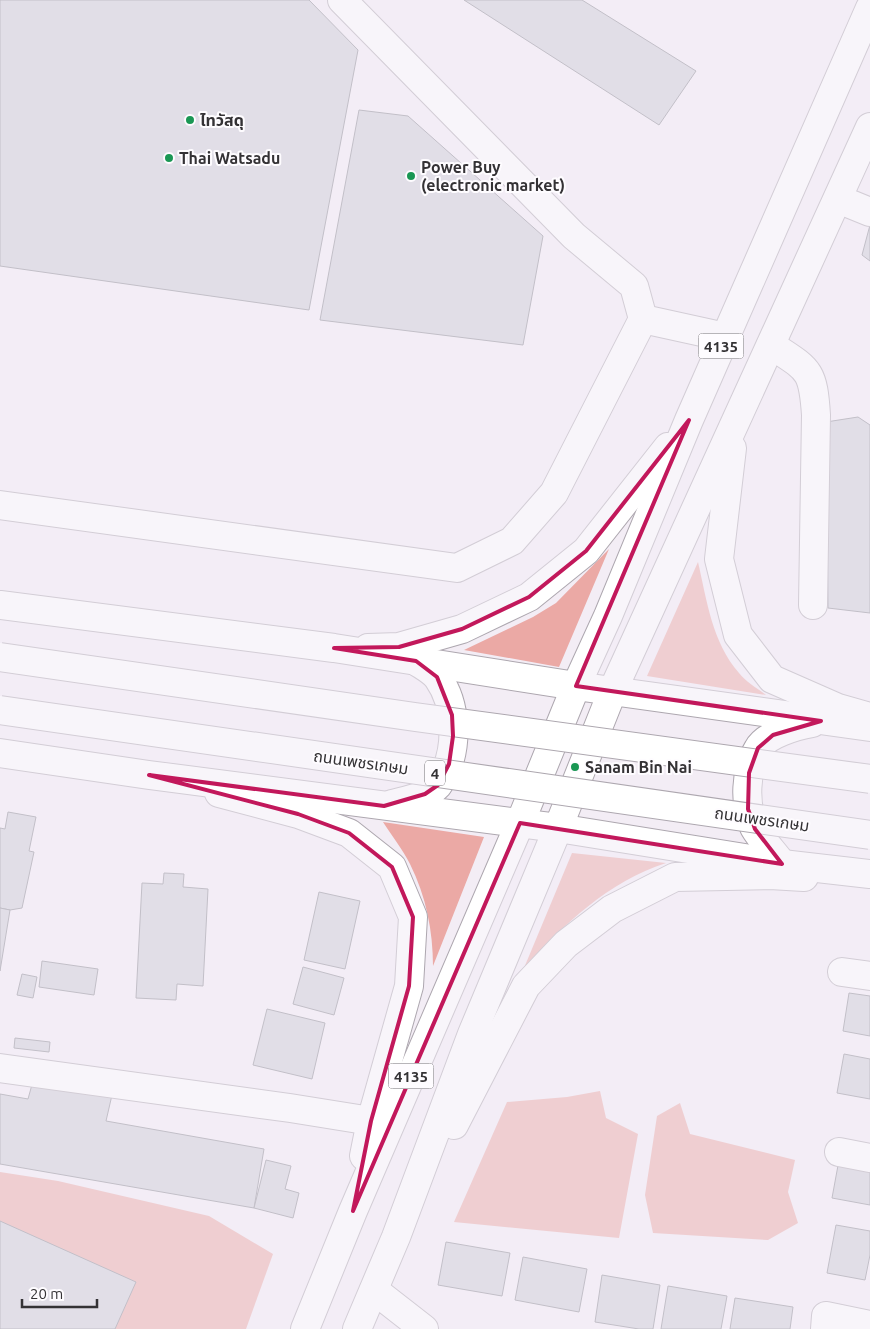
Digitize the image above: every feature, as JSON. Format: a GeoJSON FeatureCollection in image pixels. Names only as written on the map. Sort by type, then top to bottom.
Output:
{"type":"FeatureCollection","features":[{"type":"Feature","properties":{"kind":"main road"},"geometry":{"type":"LineString","coordinates":[[0,505],[457,568],[512,541],[554,494],[643,319],[634,286],[574,236],[342,0]]}},
{"type":"Feature","properties":{"kind":"main road","name":"4135"},"geometry":{"type":"LineString","coordinates":[[305,1329],[353,1211],[520,823],[576,686],[608,616],[689,420],[870,8]]}},
{"type":"Feature","properties":{"kind":"main road","name":"4135"},"geometry":{"type":"LineString","coordinates":[[357,1329],[396,1237],[472,1034],[613,690],[870,126]]}},
{"type":"Feature","properties":{"kind":"main road"},"geometry":{"type":"LineString","coordinates":[[838,199],[870,212]]}},
{"type":"Feature","properties":{"kind":"main road"},"geometry":{"type":"LineString","coordinates":[[643,319],[725,337]]}},
{"type":"Feature","properties":{"kind":"main road"},"geometry":{"type":"LineString","coordinates":[[771,345],[803,366],[811,376],[814,386],[816,415],[813,605]]}},
{"type":"Feature","properties":{"kind":"main road"},"geometry":{"type":"LineString","coordinates":[[334,648],[399,647],[462,629],[529,597],[586,551],[689,420]]}},
{"type":"Feature","properties":{"kind":"main road"},"geometry":{"type":"LineString","coordinates":[[735,424],[720,559],[738,635],[772,679],[838,708],[870,717]]}},
{"type":"Feature","properties":{"kind":"main road"},"geometry":{"type":"LineString","coordinates":[[0,604],[334,648],[576,686],[870,728]]}},
{"type":"Feature","properties":{"kind":"main road"},"geometry":{"type":"LineString","coordinates":[[0,657],[870,779]]}},
{"type":"Feature","properties":{"kind":"main road"},"geometry":{"type":"LineString","coordinates":[[384,806],[425,794],[438,785],[449,764],[453,736],[452,715],[448,698],[437,677],[416,661]]}},
{"type":"Feature","properties":{"kind":"main road","name":"ถนนเพชรเกษม"},"geometry":{"type":"LineString","coordinates":[[0,710],[870,835]]}},
{"type":"Feature","properties":{"kind":"main road"},"geometry":{"type":"LineString","coordinates":[[782,864],[755,829],[750,816],[747,794],[749,773],[758,748],[773,735],[801,725],[821,721]]}},
{"type":"Feature","properties":{"kind":"main road"},"geometry":{"type":"LineString","coordinates":[[0,753],[149,775],[558,828],[782,864],[870,874]]}},
{"type":"Feature","properties":{"kind":"main road"},"geometry":{"type":"LineString","coordinates":[[149,775],[298,814],[349,833],[392,867],[413,917],[409,986],[371,1121],[353,1211]]}},
{"type":"Feature","properties":{"kind":"main road"},"geometry":{"type":"LineString","coordinates":[[396,1237],[526,986],[566,944],[612,908],[675,877],[770,875],[870,879]]}},
{"type":"Feature","properties":{"kind":"main road"},"geometry":{"type":"LineString","coordinates":[[842,972],[870,976]]}},
{"type":"Feature","properties":{"kind":"main road"},"geometry":{"type":"LineString","coordinates":[[0,1068],[371,1121]]}},
{"type":"Feature","properties":{"kind":"main road"},"geometry":{"type":"LineString","coordinates":[[838,1152],[870,1158]]}},
{"type":"Feature","properties":{"kind":"main road"},"geometry":{"type":"LineString","coordinates":[[374,1290],[424,1329]]}},
{"type":"Feature","properties":{"kind":"main road"},"geometry":{"type":"LineString","coordinates":[[825,1329],[826,1316],[870,1325]]}},
{"type":"Feature","properties":{"kind":"highlighted area"},"geometry":{"type":"Polygon","coordinates":[[[689,420],[576,686],[821,721],[773,735],[758,748],[749,773],[748,809],[755,829],[782,864],[520,823],[353,1211],[371,1121],[409,986],[413,917],[392,867],[349,833],[298,814],[149,775],[384,806],[425,794],[438,785],[449,764],[453,736],[452,715],[437,677],[416,661],[334,648],[399,647],[462,629],[529,597],[586,551],[689,420]]]}},
{"type":"Feature","properties":{"kind":"shaded area"},"geometry":{"type":"Polygon","coordinates":[[[609,549],[559,667],[464,650],[533,617],[556,603],[609,549]]]}},
{"type":"Feature","properties":{"kind":"shaded area"},"geometry":{"type":"Polygon","coordinates":[[[698,562],[708,606],[722,648],[742,676],[766,695],[647,676],[698,562]]]}},
{"type":"Feature","properties":{"kind":"shaded area"},"geometry":{"type":"Polygon","coordinates":[[[383,822],[484,837],[433,966],[428,914],[416,876],[401,848],[383,822]]]}},
{"type":"Feature","properties":{"kind":"shaded area"},"geometry":{"type":"Polygon","coordinates":[[[572,853],[666,863],[625,881],[588,906],[524,968],[572,853]]]}},
{"type":"Feature","properties":{"kind":"shaded area"},"geometry":{"type":"Polygon","coordinates":[[[600,1091],[606,1118],[638,1134],[619,1238],[454,1222],[507,1102],[567,1097],[600,1091]]]}},
{"type":"Feature","properties":{"kind":"shaded area"},"geometry":{"type":"Polygon","coordinates":[[[680,1103],[690,1134],[795,1160],[788,1192],[798,1223],[768,1240],[653,1233],[645,1195],[657,1116],[680,1103]]]}},
{"type":"Feature","properties":{"kind":"shaded area"},"geometry":{"type":"Polygon","coordinates":[[[0,1172],[58,1181],[209,1216],[273,1254],[246,1329],[0,1329],[0,1172]]]}},
{"type":"Feature","properties":{"kind":"building","name":"Thai Watsadu"},"geometry":{"type":"Polygon","coordinates":[[[0,0],[309,0],[358,50],[309,310],[0,266],[0,0]]]}},
{"type":"Feature","properties":{"kind":"building"},"geometry":{"type":"Polygon","coordinates":[[[464,0],[582,0],[696,71],[659,125],[464,0]]]}},
{"type":"Feature","properties":{"kind":"building","name":"Power Buy (electronic market)"},"geometry":{"type":"Polygon","coordinates":[[[359,110],[408,116],[543,236],[523,345],[320,320],[359,110]]]}},
{"type":"Feature","properties":{"kind":"building"},"geometry":{"type":"Polygon","coordinates":[[[870,225],[870,261],[862,255],[870,225]]]}},
{"type":"Feature","properties":{"kind":"building"},"geometry":{"type":"Polygon","coordinates":[[[858,417],[870,425],[870,613],[828,608],[826,422],[858,417]]]}},
{"type":"Feature","properties":{"kind":"building"},"geometry":{"type":"Polygon","coordinates":[[[8,812],[36,817],[29,851],[34,852],[22,908],[10,910],[0,908],[0,828],[5,829],[8,812]]]}},
{"type":"Feature","properties":{"kind":"building"},"geometry":{"type":"Polygon","coordinates":[[[164,873],[184,874],[183,887],[208,889],[203,986],[177,984],[176,1000],[136,998],[142,883],[163,884],[164,873]]]}},
{"type":"Feature","properties":{"kind":"building"},"geometry":{"type":"Polygon","coordinates":[[[319,892],[360,901],[345,969],[304,960],[319,892]]]}},
{"type":"Feature","properties":{"kind":"building"},"geometry":{"type":"Polygon","coordinates":[[[0,908],[10,910],[0,971],[0,908]]]}},
{"type":"Feature","properties":{"kind":"building"},"geometry":{"type":"Polygon","coordinates":[[[42,961],[98,969],[94,995],[39,987],[42,961]]]}},
{"type":"Feature","properties":{"kind":"building"},"geometry":{"type":"Polygon","coordinates":[[[303,967],[344,978],[334,1015],[293,1004],[303,967]]]}},
{"type":"Feature","properties":{"kind":"building"},"geometry":{"type":"Polygon","coordinates":[[[22,974],[37,977],[33,998],[17,995],[22,974]]]}},
{"type":"Feature","properties":{"kind":"building"},"geometry":{"type":"Polygon","coordinates":[[[849,993],[870,996],[870,1036],[843,1031],[849,993]]]}},
{"type":"Feature","properties":{"kind":"building"},"geometry":{"type":"Polygon","coordinates":[[[267,1009],[325,1023],[312,1079],[253,1065],[267,1009]]]}},
{"type":"Feature","properties":{"kind":"building"},"geometry":{"type":"Polygon","coordinates":[[[15,1038],[50,1042],[49,1052],[14,1048],[15,1038]]]}},
{"type":"Feature","properties":{"kind":"building"},"geometry":{"type":"Polygon","coordinates":[[[844,1054],[870,1059],[870,1099],[837,1093],[844,1054]]]}},
{"type":"Feature","properties":{"kind":"building"},"geometry":{"type":"Polygon","coordinates":[[[33,1081],[112,1095],[106,1121],[264,1149],[254,1208],[0,1164],[0,1094],[28,1099],[33,1081]]]}},
{"type":"Feature","properties":{"kind":"building"},"geometry":{"type":"Polygon","coordinates":[[[266,1160],[291,1166],[285,1189],[299,1193],[293,1218],[254,1208],[266,1160]]]}},
{"type":"Feature","properties":{"kind":"building"},"geometry":{"type":"Polygon","coordinates":[[[839,1160],[870,1166],[870,1205],[832,1198],[839,1160]]]}},
{"type":"Feature","properties":{"kind":"building"},"geometry":{"type":"Polygon","coordinates":[[[0,1221],[136,1282],[115,1329],[0,1329],[0,1221]]]}},
{"type":"Feature","properties":{"kind":"building"},"geometry":{"type":"Polygon","coordinates":[[[836,1225],[870,1231],[870,1255],[865,1280],[827,1273],[836,1225]]]}},
{"type":"Feature","properties":{"kind":"building"},"geometry":{"type":"Polygon","coordinates":[[[446,1242],[510,1253],[502,1296],[438,1285],[446,1242]]]}},
{"type":"Feature","properties":{"kind":"building"},"geometry":{"type":"Polygon","coordinates":[[[523,1257],[587,1269],[579,1312],[515,1300],[523,1257]]]}},
{"type":"Feature","properties":{"kind":"building"},"geometry":{"type":"Polygon","coordinates":[[[602,1275],[660,1285],[653,1329],[639,1329],[595,1322],[602,1275]]]}},
{"type":"Feature","properties":{"kind":"building"},"geometry":{"type":"Polygon","coordinates":[[[668,1286],[727,1296],[721,1329],[661,1329],[668,1286]]]}},
{"type":"Feature","properties":{"kind":"building"},"geometry":{"type":"Polygon","coordinates":[[[735,1298],[793,1307],[790,1329],[730,1329],[735,1298]]]}},
{"type":"Feature","properties":{"kind":"place","name":"ไทวัสดุ"},"geometry":{"type":"Point","coordinates":[190,120]}},
{"type":"Feature","properties":{"kind":"place","name":"Thai Watsadu"},"geometry":{"type":"Point","coordinates":[169,158]}},
{"type":"Feature","properties":{"kind":"place","name":"Power Buy (electronic market)"},"geometry":{"type":"Point","coordinates":[411,176]}},
{"type":"Feature","properties":{"kind":"place","name":"Sanam Bin Nai"},"geometry":{"type":"Point","coordinates":[575,767]}}]}
